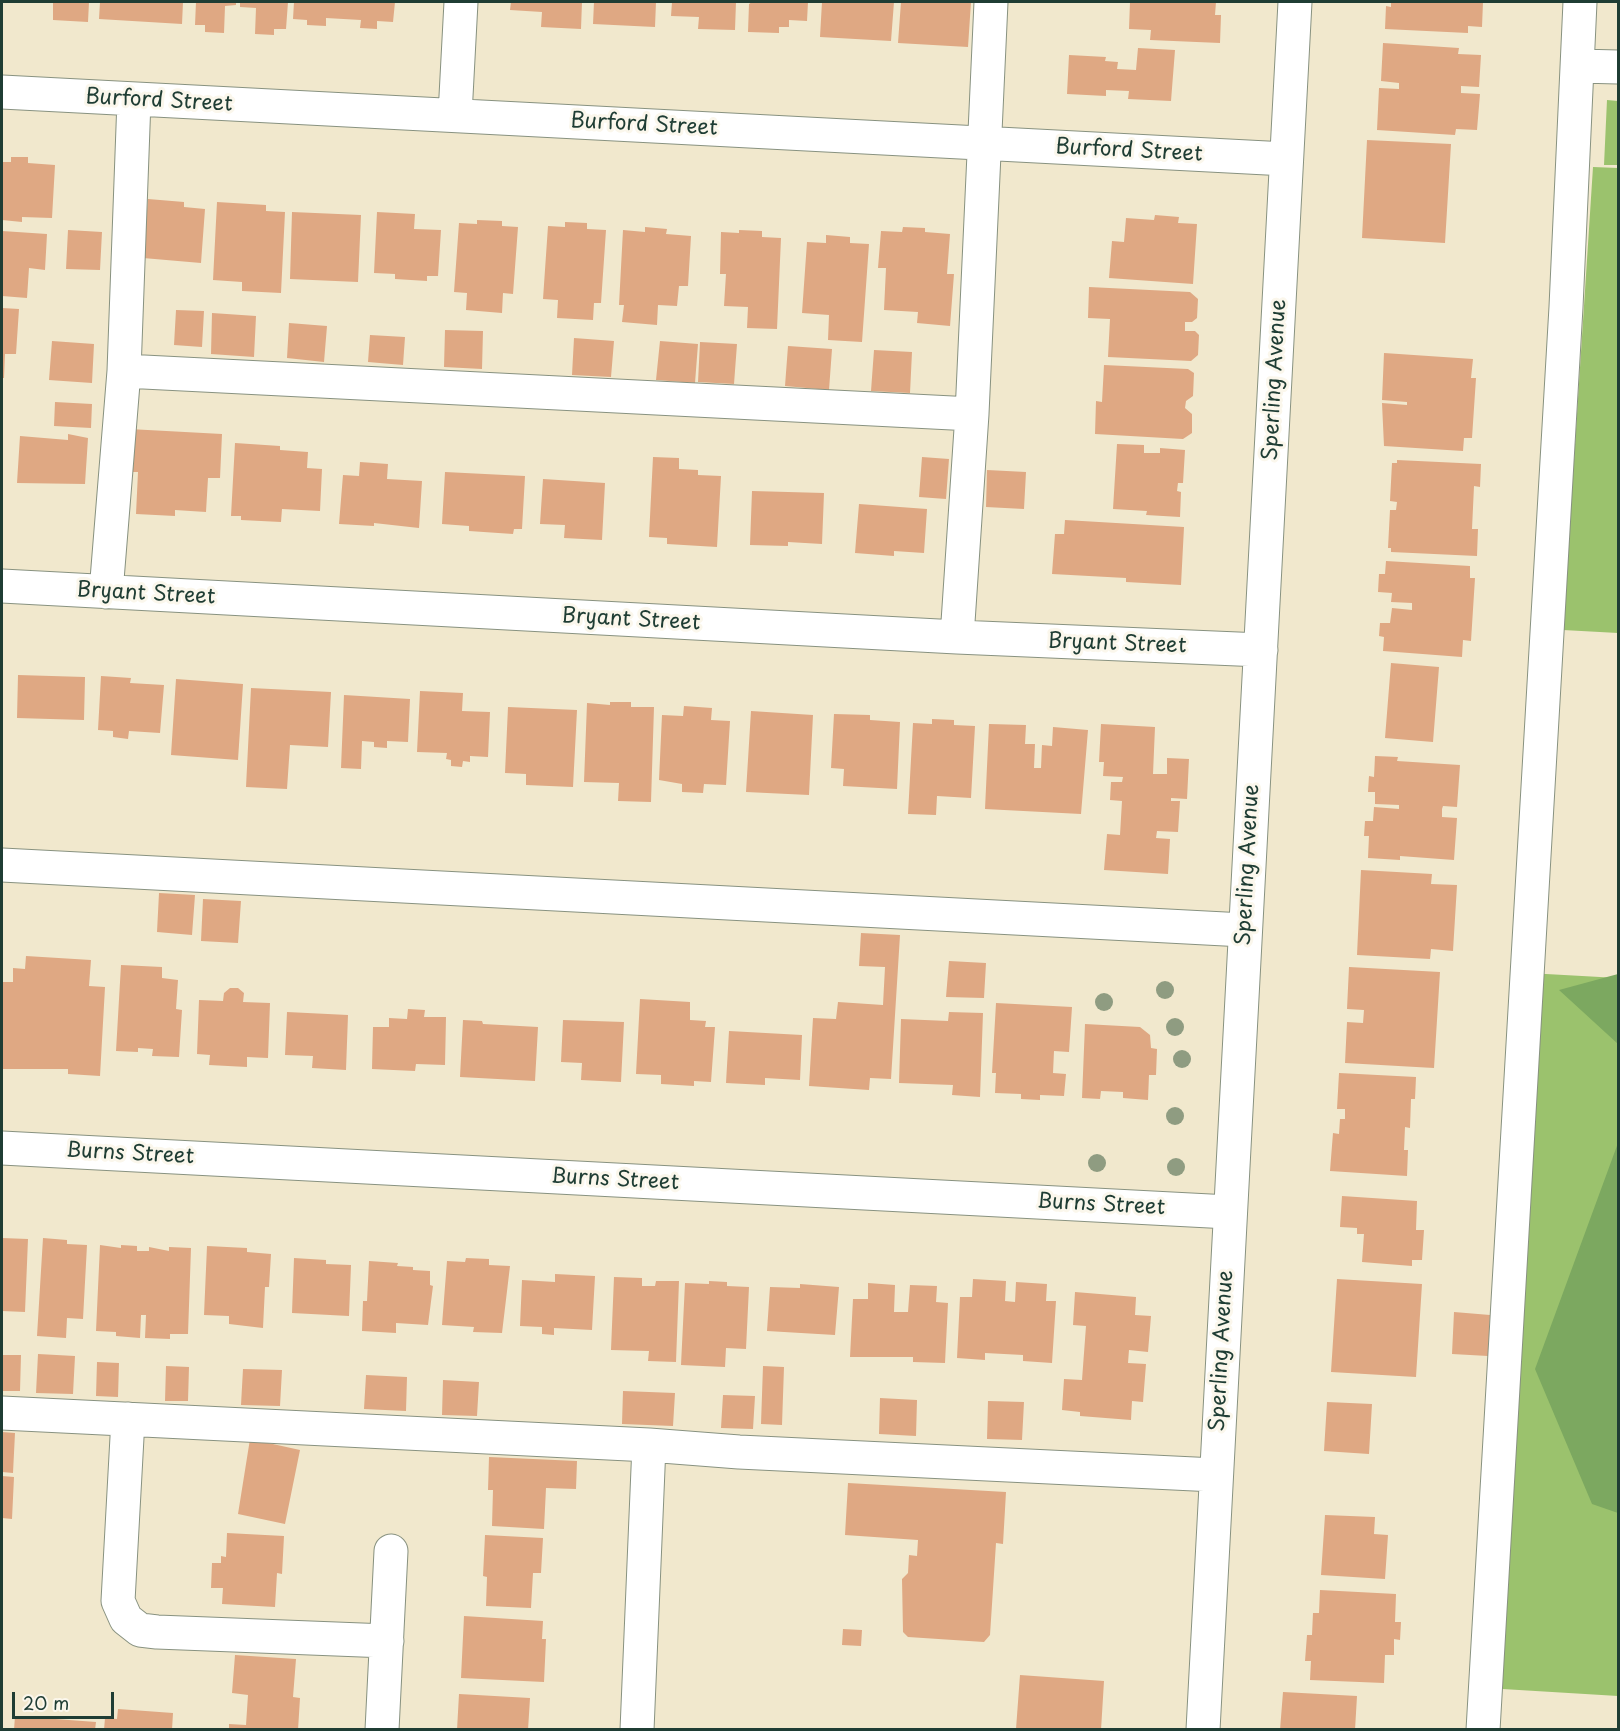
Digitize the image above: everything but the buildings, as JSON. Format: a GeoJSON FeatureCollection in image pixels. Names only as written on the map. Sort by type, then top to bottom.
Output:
{"type":"FeatureCollection","features":[{"type":"Feature","properties":{"kind":"street"},"geometry":{"type":"LineString","coordinates":[[455,115],[461,2]]}},
{"type":"Feature","properties":{"kind":"street"},"geometry":{"type":"LineString","coordinates":[[957,637],[972,414],[991,2]]}},
{"type":"Feature","properties":{"kind":"street","name":"Sperling Avenue"},"geometry":{"type":"LineString","coordinates":[[1203,1730],[1295,2]]}},
{"type":"Feature","properties":{"kind":"street"},"geometry":{"type":"LineString","coordinates":[[1483,1730],[1580,2]]}},
{"type":"Feature","properties":{"kind":"street"},"geometry":{"type":"LineString","coordinates":[[1578,66],[1618,67]]}},
{"type":"Feature","properties":{"kind":"street","name":"Burford Street"},"geometry":{"type":"LineString","coordinates":[[2,92],[1286,159]]}},
{"type":"Feature","properties":{"kind":"street"},"geometry":{"type":"LineString","coordinates":[[106,592],[124,370],[134,100]]}},
{"type":"Feature","properties":{"kind":"street"},"geometry":{"type":"LineString","coordinates":[[124,370],[972,414]]}},
{"type":"Feature","properties":{"kind":"street","name":"Bryant Street"},"geometry":{"type":"LineString","coordinates":[[2,586],[957,637],[1261,650]]}},
{"type":"Feature","properties":{"kind":"street"},"geometry":{"type":"LineString","coordinates":[[2,865],[1244,930]]}},
{"type":"Feature","properties":{"kind":"street","name":"Burns Street"},"geometry":{"type":"LineString","coordinates":[[2,1148],[1229,1212]]}},
{"type":"Feature","properties":{"kind":"street"},"geometry":{"type":"LineString","coordinates":[[2,1413],[1215,1475]]}},
{"type":"Feature","properties":{"kind":"street"},"geometry":{"type":"LineString","coordinates":[[128,1419],[118,1601],[126,1619],[140,1630],[149,1631],[387,1641]]}},
{"type":"Feature","properties":{"kind":"street"},"geometry":{"type":"LineString","coordinates":[[637,1730],[649,1445]]}},
{"type":"Feature","properties":{"kind":"street"},"geometry":{"type":"LineString","coordinates":[[382,1730],[392,1551]]}},
{"type":"Feature","properties":{"kind":"green space"},"geometry":{"type":"Polygon","coordinates":[[[1607,100],[1618,101],[1618,165],[1604,165],[1607,100]]]}},
{"type":"Feature","properties":{"kind":"green space"},"geometry":{"type":"Polygon","coordinates":[[[1593,167],[1618,168],[1618,633],[1563,630],[1593,167]]]}},
{"type":"Feature","properties":{"kind":"green space"},"geometry":{"type":"Polygon","coordinates":[[[1528,973],[1618,978],[1618,1696],[1486,1688],[1528,973]]]}},
{"type":"Feature","properties":{"kind":"green space"},"geometry":{"type":"Polygon","coordinates":[[[1618,974],[1618,1044],[1559,990],[1618,974]]]}},
{"type":"Feature","properties":{"kind":"green space"},"geometry":{"type":"Polygon","coordinates":[[[1618,1143],[1618,1513],[1592,1504],[1535,1369],[1618,1143]]]}}]}
